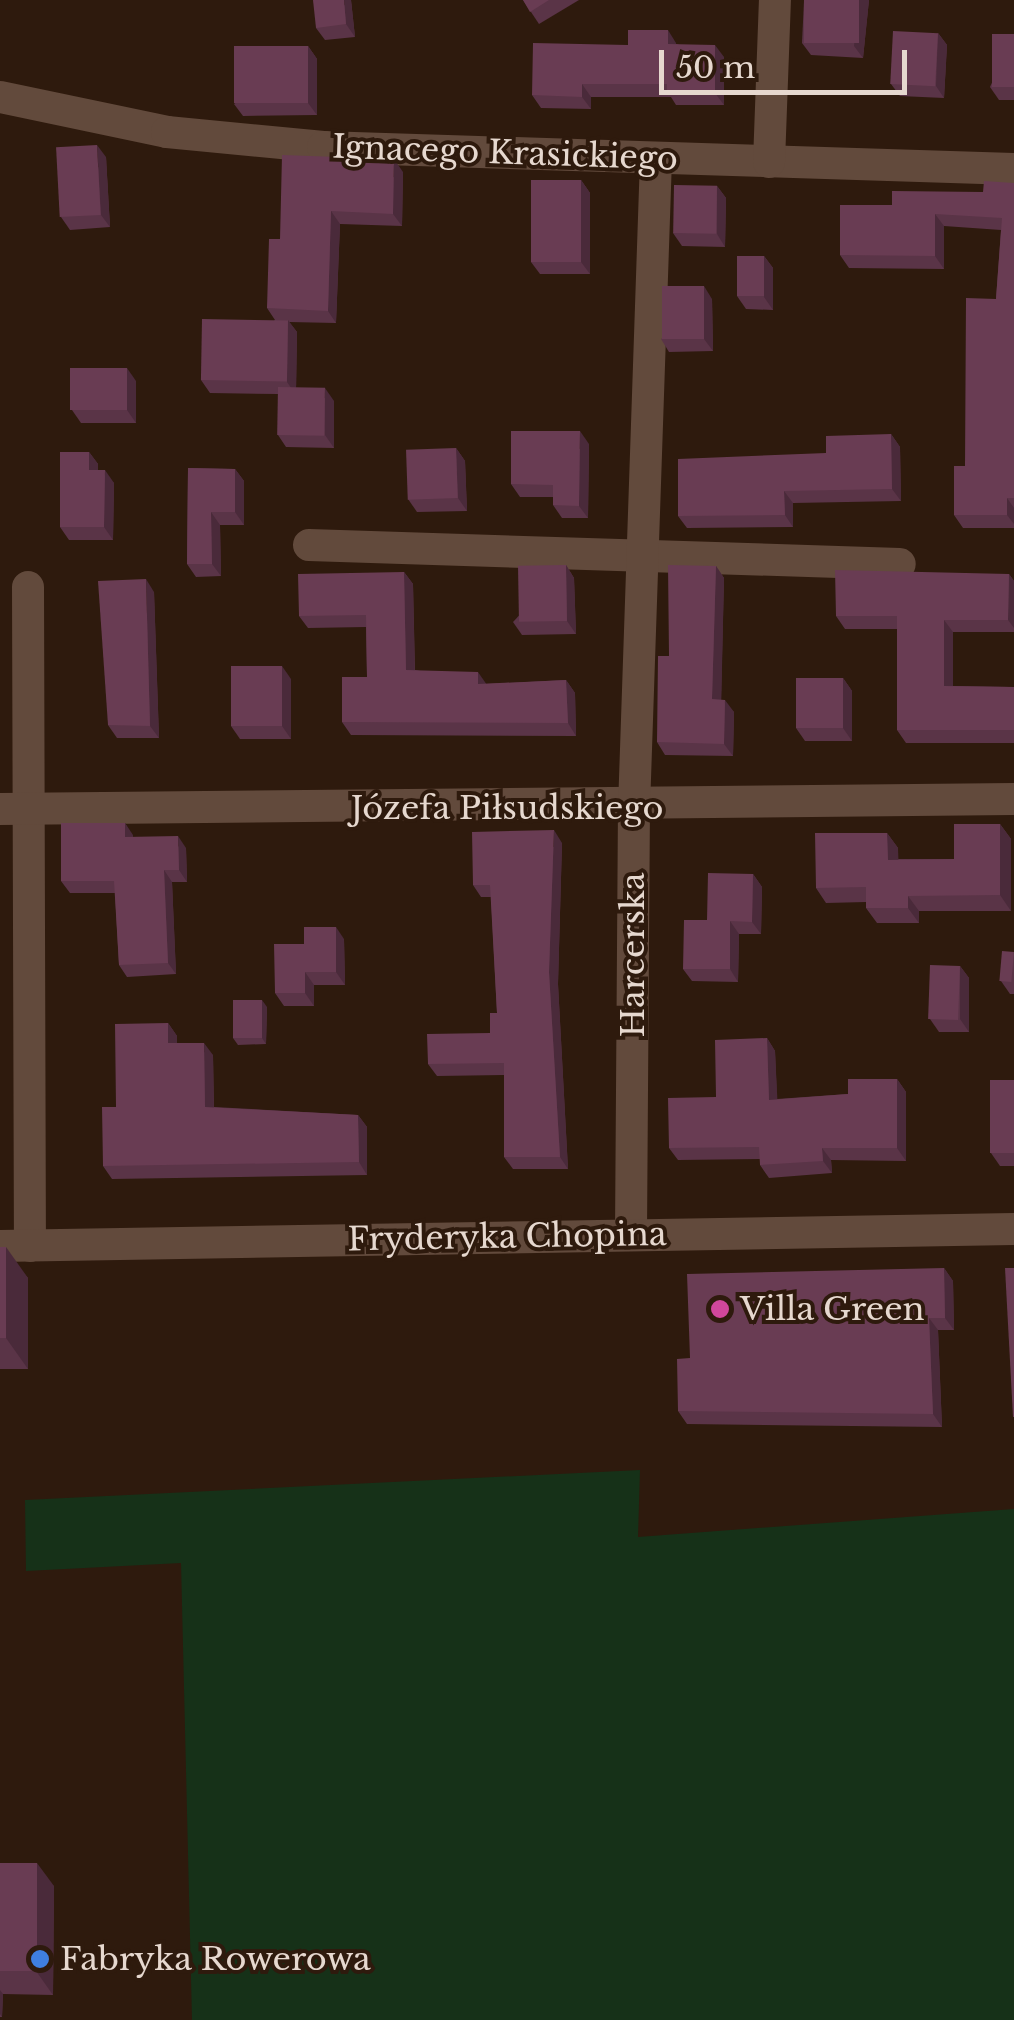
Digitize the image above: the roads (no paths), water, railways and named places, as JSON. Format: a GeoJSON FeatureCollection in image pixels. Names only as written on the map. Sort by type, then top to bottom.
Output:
{"type":"FeatureCollection","features":[{"type":"Feature","properties":{"kind":"street"},"geometry":{"type":"LineString","coordinates":[[769,162],[775,0]]}},
{"type":"Feature","properties":{"kind":"street","name":"Ignacego Krasickiego"},"geometry":{"type":"LineString","coordinates":[[0,98],[167,132],[323,147],[1014,169]]}},
{"type":"Feature","properties":{"kind":"street","name":"Harcerska"},"geometry":{"type":"LineString","coordinates":[[631,1234],[634,808],[656,158]]}},
{"type":"Feature","properties":{"kind":"street"},"geometry":{"type":"LineString","coordinates":[[309,545],[900,564]]}},
{"type":"Feature","properties":{"kind":"street"},"geometry":{"type":"LineString","coordinates":[[15,1246],[12,809],[28,586]]}},
{"type":"Feature","properties":{"kind":"street","name":"Józefa Piłsudskiego"},"geometry":{"type":"LineString","coordinates":[[12,809],[634,808],[1014,800]]}},
{"type":"Feature","properties":{"kind":"street","name":"Fryderyka Chopina"},"geometry":{"type":"LineString","coordinates":[[15,1246],[1014,1229]]}},
{"type":"Feature","properties":{"kind":"place","name":"Villa Green"},"geometry":{"type":"Point","coordinates":[720,1309]}},
{"type":"Feature","properties":{"kind":"place","name":"Fabryka Rowerowa"},"geometry":{"type":"Point","coordinates":[40,1959]}}]}
